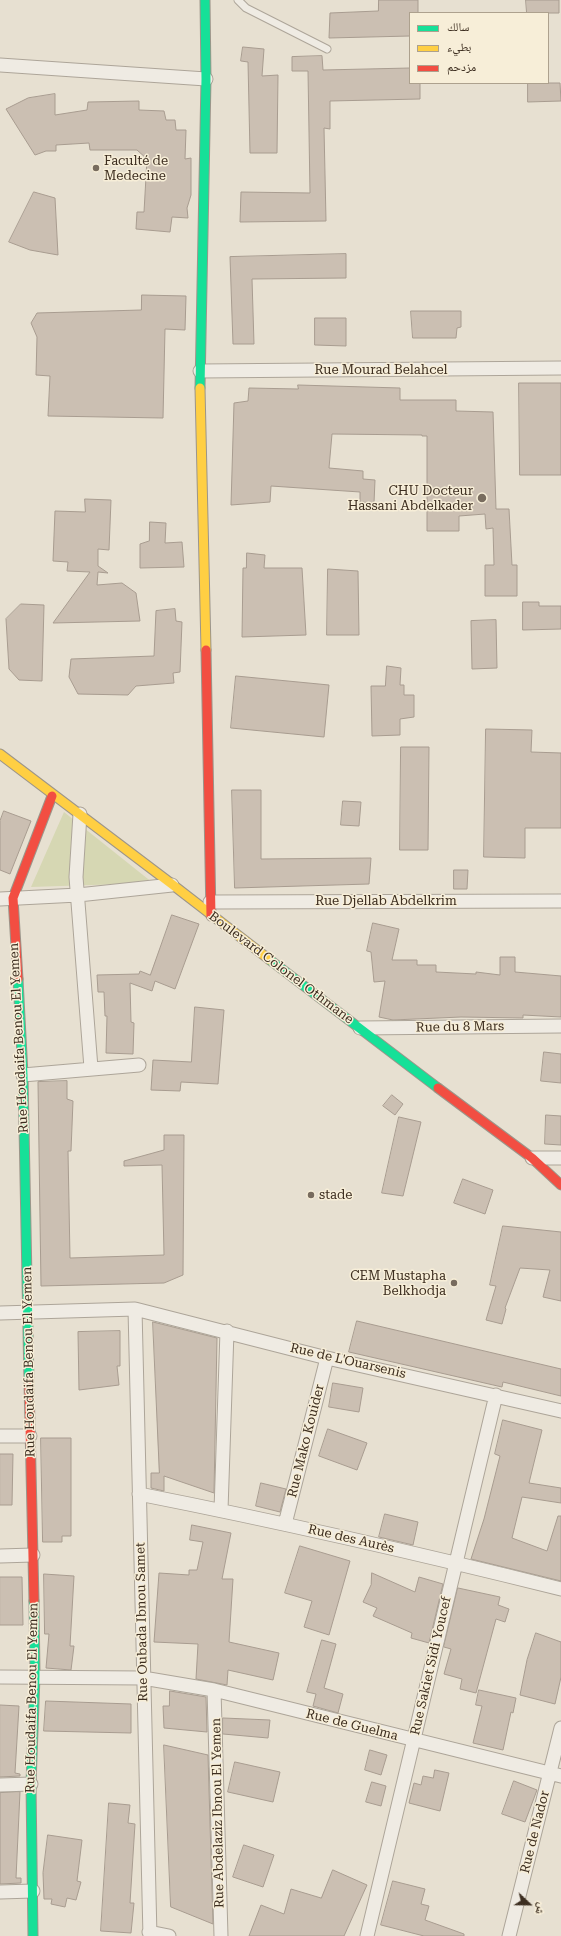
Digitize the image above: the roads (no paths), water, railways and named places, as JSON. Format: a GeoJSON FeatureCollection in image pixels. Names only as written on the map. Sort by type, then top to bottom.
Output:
{"type":"FeatureCollection","features":[{"type":"Feature","properties":{"kind":"street"},"geometry":{"type":"LineString","coordinates":[[205,0],[206,79],[200,371],[211,916]]}},
{"type":"Feature","properties":{"kind":"street"},"geometry":{"type":"LineString","coordinates":[[0,65],[206,79]]}},
{"type":"Feature","properties":{"kind":"street","name":"Rue Mourad Belahcel"},"geometry":{"type":"LineString","coordinates":[[200,371],[561,368]]}},
{"type":"Feature","properties":{"kind":"street","name":"Boulevard Colonel Othmane"},"geometry":{"type":"LineString","coordinates":[[0,754],[52,796],[80,814],[172,884],[211,916],[532,1158],[561,1185]]}},
{"type":"Feature","properties":{"kind":"street","name":"Rue Houdaifa Benou El Yemen"},"geometry":{"type":"LineString","coordinates":[[33,1936],[31,1784],[35,1676],[23,1074],[6,899],[52,796]]}},
{"type":"Feature","properties":{"kind":"street"},"geometry":{"type":"LineString","coordinates":[[80,814],[76,877],[91,1068]]}},
{"type":"Feature","properties":{"kind":"street"},"geometry":{"type":"LineString","coordinates":[[6,899],[78,896],[172,884]]}},
{"type":"Feature","properties":{"kind":"street","name":"Rue Djellab Abdelkrim"},"geometry":{"type":"LineString","coordinates":[[210,902],[561,901]]}},
{"type":"Feature","properties":{"kind":"street","name":"Rue du 8 Mars"},"geometry":{"type":"LineString","coordinates":[[360,1028],[561,1026]]}},
{"type":"Feature","properties":{"kind":"street"},"geometry":{"type":"LineString","coordinates":[[23,1074],[139,1065]]}},
{"type":"Feature","properties":{"kind":"street"},"geometry":{"type":"LineString","coordinates":[[532,1158],[561,1158]]}},
{"type":"Feature","properties":{"kind":"street","name":"Rue de L'Ouarsenis"},"geometry":{"type":"LineString","coordinates":[[0,1313],[135,1309],[227,1331],[327,1358],[496,1395],[561,1411]]}},
{"type":"Feature","properties":{"kind":"street","name":"Rue Oubada Ibnou Samet"},"geometry":{"type":"LineString","coordinates":[[135,1309],[150,1934]]}},
{"type":"Feature","properties":{"kind":"street"},"geometry":{"type":"LineString","coordinates":[[221,1510],[227,1331]]}},
{"type":"Feature","properties":{"kind":"street","name":"Rue Mako Kouider"},"geometry":{"type":"LineString","coordinates":[[285,1524],[327,1358]]}},
{"type":"Feature","properties":{"kind":"street","name":"Rue Sakiet Sidi Youcef"},"geometry":{"type":"LineString","coordinates":[[367,1936],[496,1395]]}},
{"type":"Feature","properties":{"kind":"street"},"geometry":{"type":"LineString","coordinates":[[0,1436],[30,1436]]}},
{"type":"Feature","properties":{"kind":"street","name":"Rue des Aurès"},"geometry":{"type":"LineString","coordinates":[[139,1494],[285,1524],[455,1563],[561,1590]]}},
{"type":"Feature","properties":{"kind":"street"},"geometry":{"type":"LineString","coordinates":[[0,1556],[33,1555]]}},
{"type":"Feature","properties":{"kind":"street","name":"Rue de Guelma"},"geometry":{"type":"LineString","coordinates":[[0,1677],[35,1676],[143,1678],[214,1690],[555,1775]]}},
{"type":"Feature","properties":{"kind":"street","name":"Rue Abdelaziz Ibnou El Yemen"},"geometry":{"type":"LineString","coordinates":[[214,1690],[221,1936]]}},
{"type":"Feature","properties":{"kind":"street","name":"Rue de Nador"},"geometry":{"type":"LineString","coordinates":[[509,1936],[555,1775],[561,1728]]}},
{"type":"Feature","properties":{"kind":"street"},"geometry":{"type":"LineString","coordinates":[[0,1785],[31,1784]]}},
{"type":"Feature","properties":{"kind":"street"},"geometry":{"type":"LineString","coordinates":[[0,1892],[33,1891]]}},
{"type":"Feature","properties":{"kind":"street"},"geometry":{"type":"LineString","coordinates":[[150,1934],[169,1936]]}},
{"type":"Feature","properties":{"kind":"lane"},"geometry":{"type":"LineString","coordinates":[[238,0],[246,8],[327,49]]}},
{"type":"Feature","properties":{"kind":"place","name":"Faculté de Medecine"},"geometry":{"type":"Point","coordinates":[96,168]}},
{"type":"Feature","properties":{"kind":"place","name":"CHU Docteur Hassani Abdelkader"},"geometry":{"type":"Point","coordinates":[482,498]}},
{"type":"Feature","properties":{"kind":"place","name":"stade"},"geometry":{"type":"Point","coordinates":[311,1195]}},
{"type":"Feature","properties":{"kind":"place","name":"CEM Mustapha Belkhodja"},"geometry":{"type":"Point","coordinates":[454,1283]}}]}
